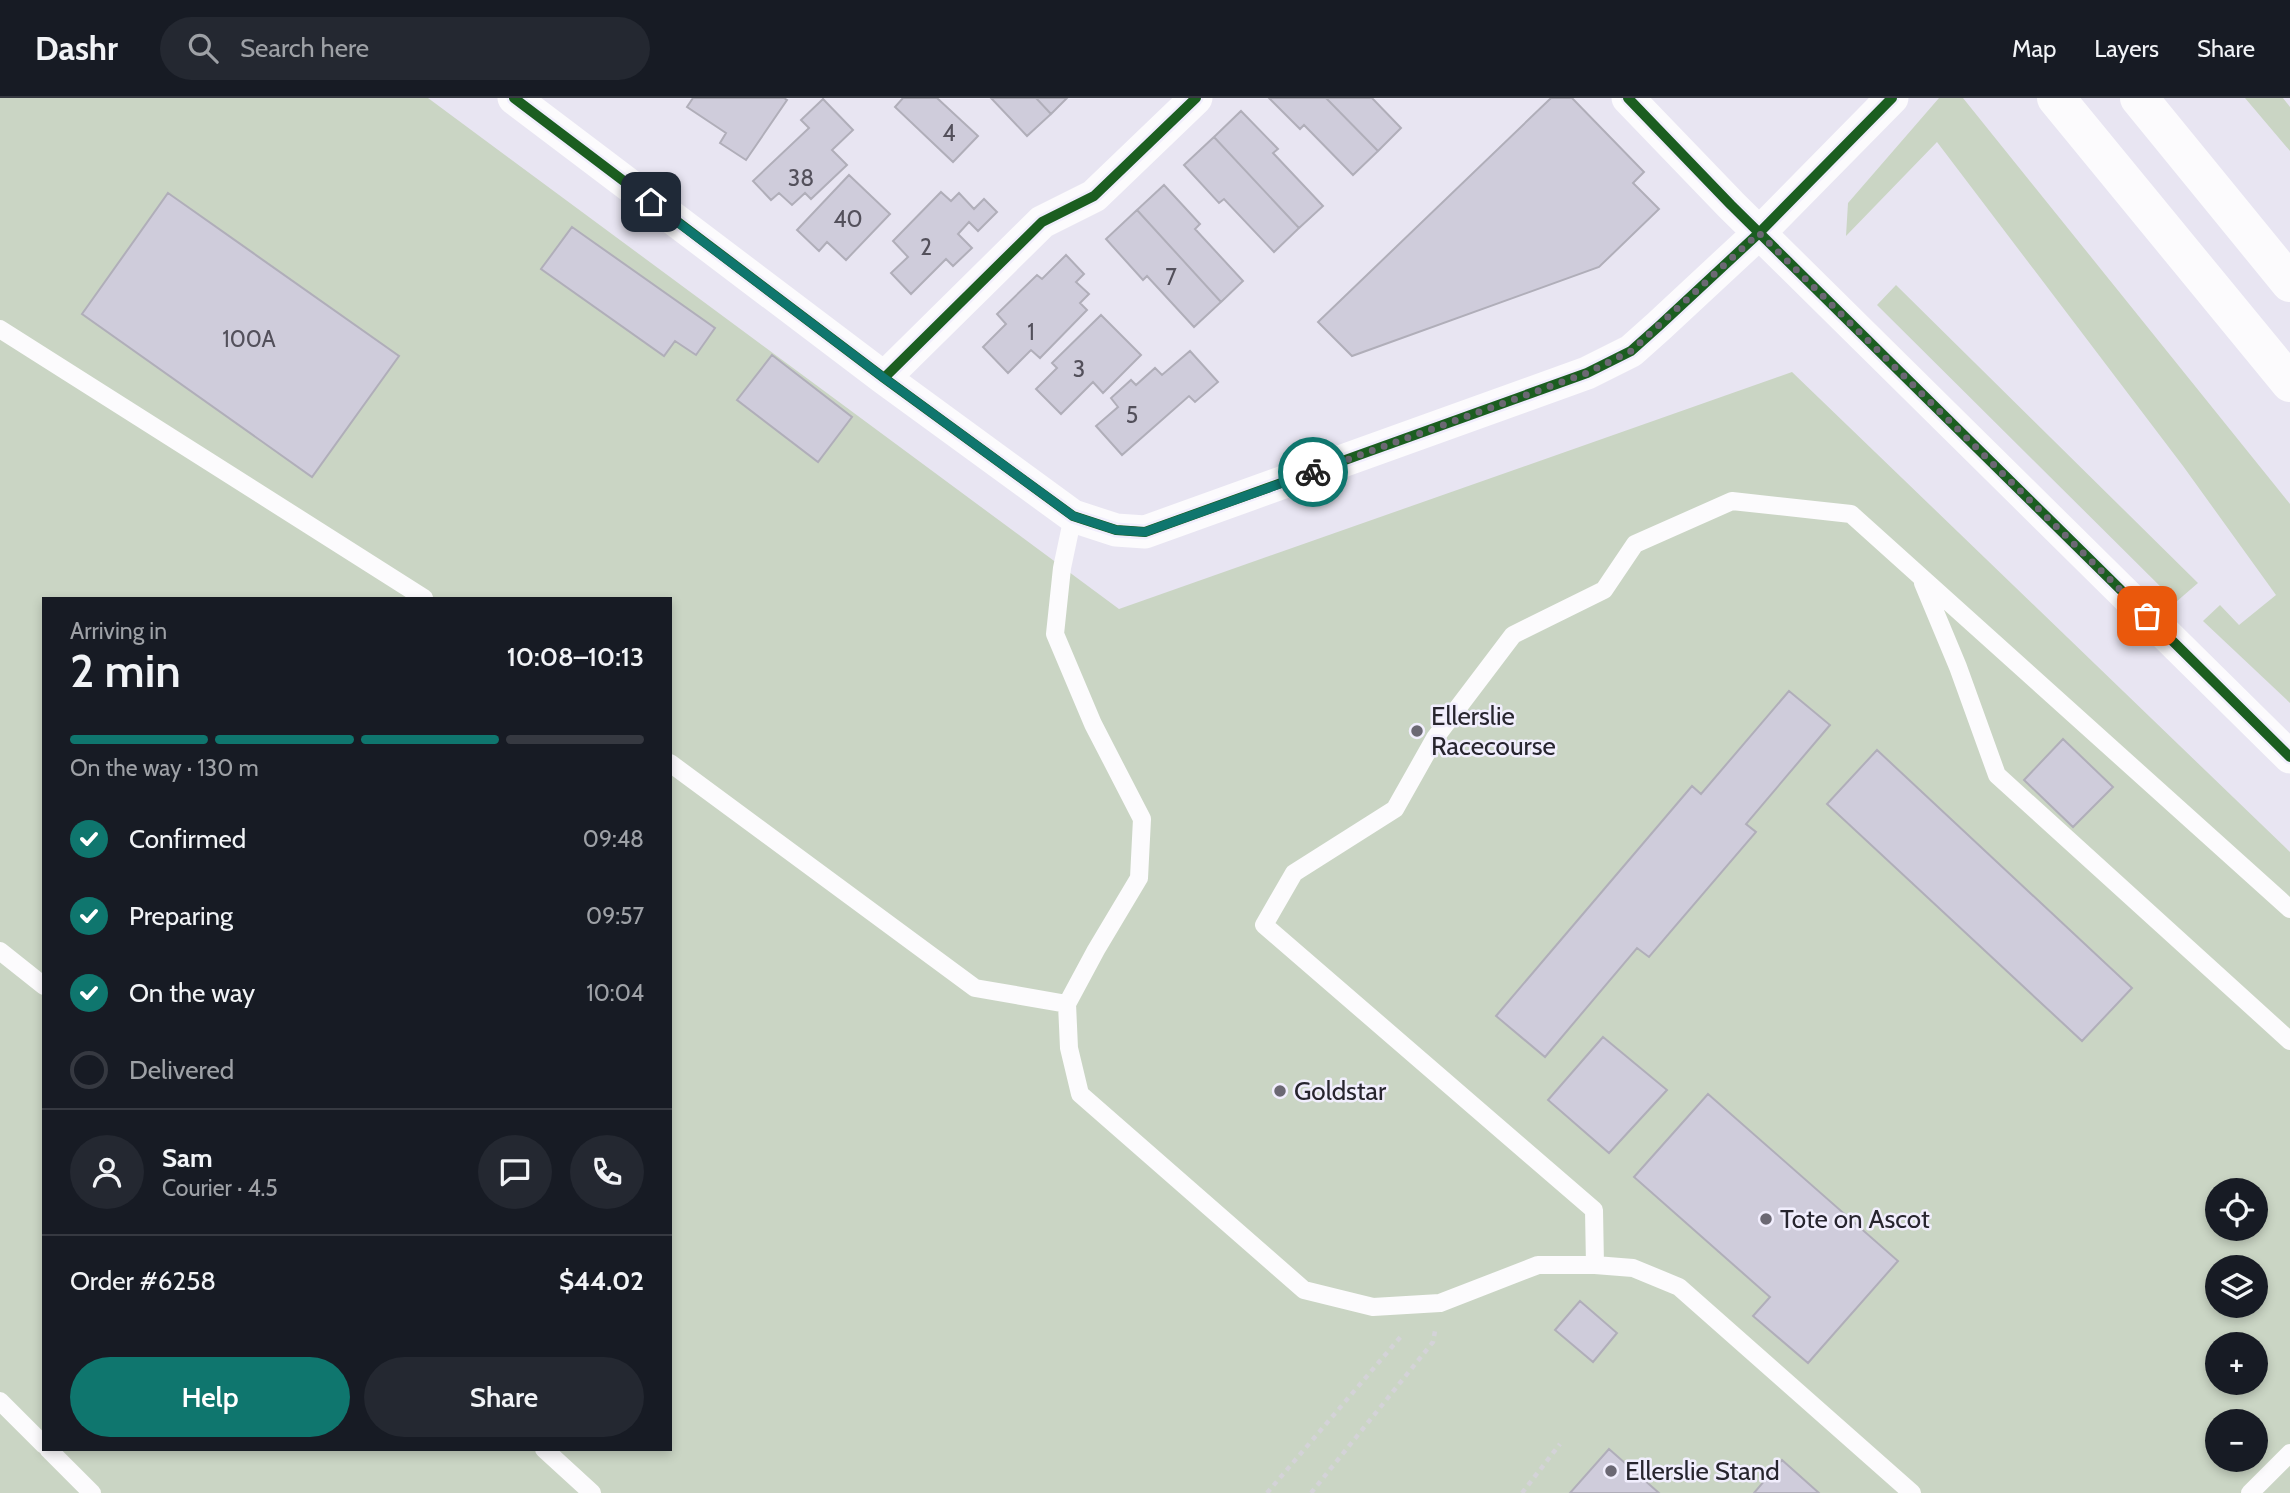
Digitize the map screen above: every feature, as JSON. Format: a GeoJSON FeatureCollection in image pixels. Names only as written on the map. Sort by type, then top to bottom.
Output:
{"type":"FeatureCollection","features":[{"type":"Feature","properties":{"kind":"highway"},"geometry":{"type":"LineString","coordinates":[[2056,98],[2290,383]]}},
{"type":"Feature","properties":{"kind":"highway"},"geometry":{"type":"LineString","coordinates":[[2138,98],[2290,283]]}},
{"type":"Feature","properties":{"kind":"street"},"geometry":{"type":"LineString","coordinates":[[514,98],[884,378],[1073,516],[1116,530],[1145,532],[1587,373],[1631,351],[1759,233],[1892,98]]}},
{"type":"Feature","properties":{"kind":"street"},"geometry":{"type":"LineString","coordinates":[[884,378],[1042,222],[1094,196],[1196,98]]}},
{"type":"Feature","properties":{"kind":"street"},"geometry":{"type":"LineString","coordinates":[[1628,98],[1759,233],[2290,757]]}},
{"type":"Feature","properties":{"kind":"lane"},"geometry":{"type":"LineString","coordinates":[[0,330],[422,597]]}},
{"type":"Feature","properties":{"kind":"lane"},"geometry":{"type":"LineString","coordinates":[[1595,1265],[1594,1210],[1264,925],[1294,873],[1395,809],[1435,738],[1513,635],[1604,590],[1635,544],[1732,502],[1851,514],[2290,909]]}},
{"type":"Feature","properties":{"kind":"lane"},"geometry":{"type":"LineString","coordinates":[[1073,516],[1062,568],[1055,634],[1093,724],[1142,819],[1139,878],[1067,1004],[1069,1048],[1080,1094],[1304,1290],[1373,1307],[1432,1304],[1538,1265],[1633,1268],[1679,1287],[1912,1493]]}},
{"type":"Feature","properties":{"kind":"lane"},"geometry":{"type":"LineString","coordinates":[[1920,576],[1958,667],[1997,775],[2290,1041]]}},
{"type":"Feature","properties":{"kind":"lane"},"geometry":{"type":"LineString","coordinates":[[672,764],[975,988],[1067,1004]]}},
{"type":"Feature","properties":{"kind":"lane"},"geometry":{"type":"LineString","coordinates":[[0,951],[42,984]]}},
{"type":"Feature","properties":{"kind":"lane"},"geometry":{"type":"LineString","coordinates":[[0,1401],[42,1443]]}},
{"type":"Feature","properties":{"kind":"lane"},"geometry":{"type":"LineString","coordinates":[[50,1451],[92,1493]]}},
{"type":"Feature","properties":{"kind":"lane"},"geometry":{"type":"LineString","coordinates":[[546,1451],[592,1493]]}},
{"type":"Feature","properties":{"kind":"lane"},"geometry":{"type":"LineString","coordinates":[[2250,1493],[2290,1453]]}},
{"type":"Feature","properties":{"kind":"path"},"geometry":{"type":"LineString","coordinates":[[1267,1493],[1401,1336],[1432,1304]]}},
{"type":"Feature","properties":{"kind":"path"},"geometry":{"type":"LineString","coordinates":[[1311,1493],[1433,1342],[1432,1304]]}},
{"type":"Feature","properties":{"kind":"path"},"geometry":{"type":"LineString","coordinates":[[1522,1493],[1560,1444]]}},
{"type":"Feature","properties":{"kind":"green space","name":"Ellerslie Racecourse"},"geometry":{"type":"Polygon","coordinates":[[[0,98],[428,98],[1119,609],[1792,372],[2290,852],[2290,1493],[0,1493],[0,98]]]}},
{"type":"Feature","properties":{"kind":"green space"},"geometry":{"type":"Polygon","coordinates":[[[1939,98],[1963,98],[2290,504],[2290,703],[2203,621],[2220,605],[2239,625],[2276,595],[2183,466],[1937,142],[1846,236],[1848,203],[1939,98]]]}},
{"type":"Feature","properties":{"kind":"green space"},"geometry":{"type":"Polygon","coordinates":[[[2245,98],[2283,98],[2290,107],[2290,151],[2245,98]]]}},
{"type":"Feature","properties":{"kind":"green space"},"geometry":{"type":"Polygon","coordinates":[[[1896,285],[2198,583],[2176,602],[1877,305],[1896,285]]]}},
{"type":"Feature","properties":{"kind":"building"},"geometry":{"type":"Polygon","coordinates":[[[693,98],[787,100],[746,160],[720,143],[726,133],[687,107],[693,98]]]}},
{"type":"Feature","properties":{"kind":"building"},"geometry":{"type":"Polygon","coordinates":[[[903,98],[937,98],[978,136],[953,162],[895,107],[903,98]]]}},
{"type":"Feature","properties":{"kind":"building"},"geometry":{"type":"Polygon","coordinates":[[[991,98],[1036,98],[1051,114],[1027,136],[991,98]]]}},
{"type":"Feature","properties":{"kind":"building"},"geometry":{"type":"Polygon","coordinates":[[[1036,98],[1067,98],[1051,114],[1036,98]]]}},
{"type":"Feature","properties":{"kind":"building"},"geometry":{"type":"Polygon","coordinates":[[[1269,98],[1326,98],[1378,151],[1353,175],[1304,125],[1300,129],[1269,98]]]}},
{"type":"Feature","properties":{"kind":"building"},"geometry":{"type":"Polygon","coordinates":[[[1326,98],[1372,98],[1401,128],[1378,151],[1326,98]]]}},
{"type":"Feature","properties":{"kind":"building"},"geometry":{"type":"Polygon","coordinates":[[[1551,98],[1572,98],[1644,172],[1633,183],[1659,209],[1599,267],[1352,356],[1318,322],[1551,98]]]}},
{"type":"Feature","properties":{"kind":"building"},"geometry":{"type":"Polygon","coordinates":[[[823,99],[853,130],[832,150],[847,165],[811,199],[805,193],[792,205],[779,193],[771,200],[753,181],[809,128],[801,120],[823,99]]]}},
{"type":"Feature","properties":{"kind":"building"},"geometry":{"type":"Polygon","coordinates":[[[1241,111],[1278,149],[1273,153],[1323,206],[1299,228],[1214,137],[1241,111]]]}},
{"type":"Feature","properties":{"kind":"building"},"geometry":{"type":"Polygon","coordinates":[[[1214,137],[1299,228],[1274,252],[1224,199],[1219,203],[1184,165],[1214,137]]]}},
{"type":"Feature","properties":{"kind":"building"},"geometry":{"type":"Polygon","coordinates":[[[849,175],[890,214],[846,260],[827,242],[819,251],[797,230],[849,175]]]}},
{"type":"Feature","properties":{"kind":"building"},"geometry":{"type":"Polygon","coordinates":[[[1164,185],[1200,224],[1195,229],[1243,281],[1221,302],[1137,210],[1164,185]]]}},
{"type":"Feature","properties":{"kind":"building"},"geometry":{"type":"Polygon","coordinates":[[[941,192],[951,201],[959,193],[974,209],[984,199],[997,212],[978,231],[969,222],[958,234],[972,248],[953,266],[946,259],[911,294],[891,273],[908,257],[893,241],[941,192]]]}},
{"type":"Feature","properties":{"kind":"building"},"geometry":{"type":"Polygon","coordinates":[[[168,193],[399,356],[312,477],[82,314],[168,193]]]}},
{"type":"Feature","properties":{"kind":"building"},"geometry":{"type":"Polygon","coordinates":[[[1137,210],[1221,302],[1194,327],[1147,276],[1143,280],[1106,239],[1137,210]]]}},
{"type":"Feature","properties":{"kind":"building"},"geometry":{"type":"Polygon","coordinates":[[[572,227],[715,328],[696,355],[675,341],[664,356],[541,269],[572,227]]]}},
{"type":"Feature","properties":{"kind":"building"},"geometry":{"type":"Polygon","coordinates":[[[1066,255],[1084,274],[1076,282],[1089,294],[1080,303],[1087,310],[1040,358],[1031,350],[1008,373],[983,347],[1006,324],[997,314],[1037,275],[1042,279],[1066,255]]]}},
{"type":"Feature","properties":{"kind":"building"},"geometry":{"type":"Polygon","coordinates":[[[1101,315],[1141,355],[1103,393],[1093,382],[1061,414],[1036,389],[1057,368],[1052,363],[1101,315]]]}},
{"type":"Feature","properties":{"kind":"building"},"geometry":{"type":"Polygon","coordinates":[[[1190,351],[1218,382],[1195,402],[1189,396],[1122,455],[1096,426],[1118,407],[1111,398],[1131,380],[1136,385],[1155,368],[1162,375],[1190,351]]]}},
{"type":"Feature","properties":{"kind":"building"},"geometry":{"type":"Polygon","coordinates":[[[772,355],[852,417],[818,462],[737,400],[772,355]]]}},
{"type":"Feature","properties":{"kind":"building"},"geometry":{"type":"Polygon","coordinates":[[[1789,691],[1830,725],[1746,824],[1756,832],[1649,957],[1637,948],[1545,1057],[1496,1016],[1692,786],[1701,794],[1789,691]]]}},
{"type":"Feature","properties":{"kind":"building"},"geometry":{"type":"Polygon","coordinates":[[[2063,739],[2113,787],[2073,827],[2024,780],[2063,739]]]}},
{"type":"Feature","properties":{"kind":"building"},"geometry":{"type":"Polygon","coordinates":[[[1877,750],[2132,988],[2082,1041],[1827,804],[1877,750]]]}},
{"type":"Feature","properties":{"kind":"building"},"geometry":{"type":"Polygon","coordinates":[[[1603,1037],[1667,1090],[1609,1153],[1548,1100],[1603,1037]]]}},
{"type":"Feature","properties":{"kind":"building","name":"Tote on Ascot"},"geometry":{"type":"Polygon","coordinates":[[[1708,1094],[1898,1261],[1808,1363],[1753,1316],[1770,1297],[1634,1177],[1708,1094]]]}},
{"type":"Feature","properties":{"kind":"building"},"geometry":{"type":"Polygon","coordinates":[[[1580,1301],[1617,1333],[1593,1362],[1555,1330],[1580,1301]]]}},
{"type":"Feature","properties":{"kind":"building","name":"Ellerslie Stand"},"geometry":{"type":"Polygon","coordinates":[[[1609,1449],[1659,1493],[1570,1493],[1609,1449]]]}},
{"type":"Feature","properties":{"kind":"building","name":"Ellerslie Stand"},"geometry":{"type":"Polygon","coordinates":[[[1782,1460],[1819,1493],[1754,1493],[1782,1460]]]}},
{"type":"Feature","properties":{"kind":"cycle path"},"geometry":{"type":"LineString","coordinates":[[514,98],[884,378],[1073,516],[1116,530],[1145,532],[1587,373],[1631,351],[1759,233],[1892,98]]}},
{"type":"Feature","properties":{"kind":"cycle path"},"geometry":{"type":"LineString","coordinates":[[884,378],[1042,222],[1094,196],[1196,98]]}},
{"type":"Feature","properties":{"kind":"cycle path"},"geometry":{"type":"LineString","coordinates":[[1628,98],[1731,205],[2290,757]]}},
{"type":"Feature","properties":{"kind":"way so far"},"geometry":{"type":"LineString","coordinates":[[1313,472],[1587,373],[1631,351],[1759,233],[2147,616]]}},
{"type":"Feature","properties":{"kind":"place","name":"Ellerslie Racecourse"},"geometry":{"type":"Point","coordinates":[1417,731]}},
{"type":"Feature","properties":{"kind":"place","name":"Goldstar"},"geometry":{"type":"Point","coordinates":[1280,1091]}},
{"type":"Feature","properties":{"kind":"place","name":"Tote on Ascot"},"geometry":{"type":"Point","coordinates":[1766,1219]}},
{"type":"Feature","properties":{"kind":"place","name":"Ellerslie Stand"},"geometry":{"type":"Point","coordinates":[1611,1471]}},
{"type":"Feature","properties":{"kind":"route"},"geometry":{"type":"LineString","coordinates":[[651,202],[884,378],[1073,516],[1116,530],[1145,532],[1313,472]]}}]}
